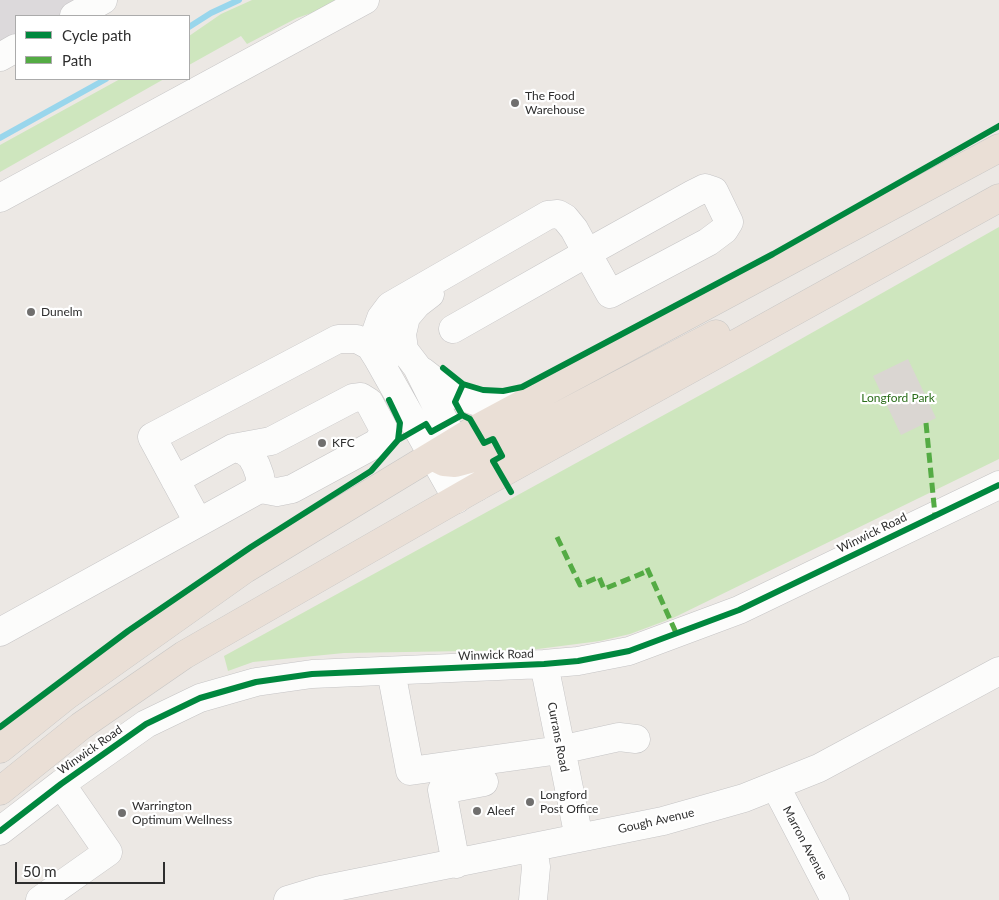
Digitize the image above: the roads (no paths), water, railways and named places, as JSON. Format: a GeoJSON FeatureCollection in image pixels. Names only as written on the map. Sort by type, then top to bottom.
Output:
{"type":"FeatureCollection","features":[{"type":"Feature","properties":{"kind":"highway"},"geometry":{"type":"LineString","coordinates":[[460,452],[526,403],[999,148]]}},
{"type":"Feature","properties":{"kind":"highway","name":"Winwick Road"},"geometry":{"type":"LineString","coordinates":[[0,791],[81,726],[184,655],[467,493],[999,198]]}},
{"type":"Feature","properties":{"kind":"highway"},"geometry":{"type":"LineString","coordinates":[[0,749],[66,696],[245,569],[432,456],[460,452],[485,455],[811,284],[878,265]]}},
{"type":"Feature","properties":{"kind":"street"},"geometry":{"type":"LineString","coordinates":[[76,15],[103,0]]}},
{"type":"Feature","properties":{"kind":"street"},"geometry":{"type":"LineString","coordinates":[[0,198],[365,0]]}},
{"type":"Feature","properties":{"kind":"street"},"geometry":{"type":"LineString","coordinates":[[0,57],[15,49]]}},
{"type":"Feature","properties":{"kind":"street"},"geometry":{"type":"LineString","coordinates":[[377,357],[375,335],[381,318],[390,306],[548,215],[558,214],[565,218],[574,229],[587,253],[610,294],[708,242],[724,230],[729,222],[714,191],[705,188],[587,253],[453,329]]}},
{"type":"Feature","properties":{"kind":"street"},"geometry":{"type":"LineString","coordinates":[[467,493],[460,452],[411,358],[402,334],[406,317],[429,294],[554,224],[560,222],[574,229]]}},
{"type":"Feature","properties":{"kind":"street"},"geometry":{"type":"LineString","coordinates":[[198,522],[152,437],[243,387],[338,339],[357,339],[370,346],[432,456],[467,493]]}},
{"type":"Feature","properties":{"kind":"street"},"geometry":{"type":"LineString","coordinates":[[377,357],[411,358],[449,392],[475,401],[497,406],[526,403]]}},
{"type":"Feature","properties":{"kind":"street"},"geometry":{"type":"LineString","coordinates":[[0,632],[254,492],[262,489],[277,492],[292,489],[376,443],[382,436],[383,428],[369,402],[361,397],[353,398],[270,441],[233,448],[176,480]]}},
{"type":"Feature","properties":{"kind":"street"},"geometry":{"type":"LineString","coordinates":[[233,448],[243,450],[251,456],[256,464],[260,476],[260,485],[254,492]]}},
{"type":"Feature","properties":{"kind":"street","name":"Winwick Road"},"geometry":{"type":"LineString","coordinates":[[0,831],[61,784],[146,724],[200,698],[246,684],[312,674],[544,664],[606,656],[677,635],[739,610],[999,485]]}},
{"type":"Feature","properties":{"kind":"street","name":"Currans Road"},"geometry":{"type":"LineString","coordinates":[[544,664],[579,838]]}},
{"type":"Feature","properties":{"kind":"street"},"geometry":{"type":"LineString","coordinates":[[391,671],[410,770],[560,750],[620,738],[636,739]]}},
{"type":"Feature","properties":{"kind":"street","name":"Gough Avenue"},"geometry":{"type":"LineString","coordinates":[[288,900],[321,890],[456,864],[692,814],[776,787],[819,768],[999,671]]}},
{"type":"Feature","properties":{"kind":"street"},"geometry":{"type":"LineString","coordinates":[[456,864],[442,790],[484,782]]}},
{"type":"Feature","properties":{"kind":"street"},"geometry":{"type":"LineString","coordinates":[[40,900],[108,852],[61,784]]}},
{"type":"Feature","properties":{"kind":"street","name":"Marron Avenue"},"geometry":{"type":"LineString","coordinates":[[776,787],[835,900]]}},
{"type":"Feature","properties":{"kind":"street"},"geometry":{"type":"LineString","coordinates":[[533,848],[536,867],[533,900]]}},
{"type":"Feature","properties":{"kind":"waterway"},"geometry":{"type":"LineString","coordinates":[[190,26],[211,13],[239,0]]}},
{"type":"Feature","properties":{"kind":"waterway"},"geometry":{"type":"LineString","coordinates":[[0,138],[104,80]]}},
{"type":"Feature","properties":{"kind":"place","name":"The Food Warehouse"},"geometry":{"type":"Point","coordinates":[515,103]}},
{"type":"Feature","properties":{"kind":"place","name":"Dunelm"},"geometry":{"type":"Point","coordinates":[31,312]}},
{"type":"Feature","properties":{"kind":"place","name":"KFC"},"geometry":{"type":"Point","coordinates":[322,443]}},
{"type":"Feature","properties":{"kind":"place","name":"Longford Post Office"},"geometry":{"type":"Point","coordinates":[530,802]}},
{"type":"Feature","properties":{"kind":"place","name":"Aleef"},"geometry":{"type":"Point","coordinates":[477,811]}},
{"type":"Feature","properties":{"kind":"place","name":"Warrington Optimum Wellness"},"geometry":{"type":"Point","coordinates":[122,813]}},
{"type":"Feature","properties":{"kind":"park label","name":"Longford Park"},"geometry":{"type":"Point","coordinates":[898,398]}}]}
